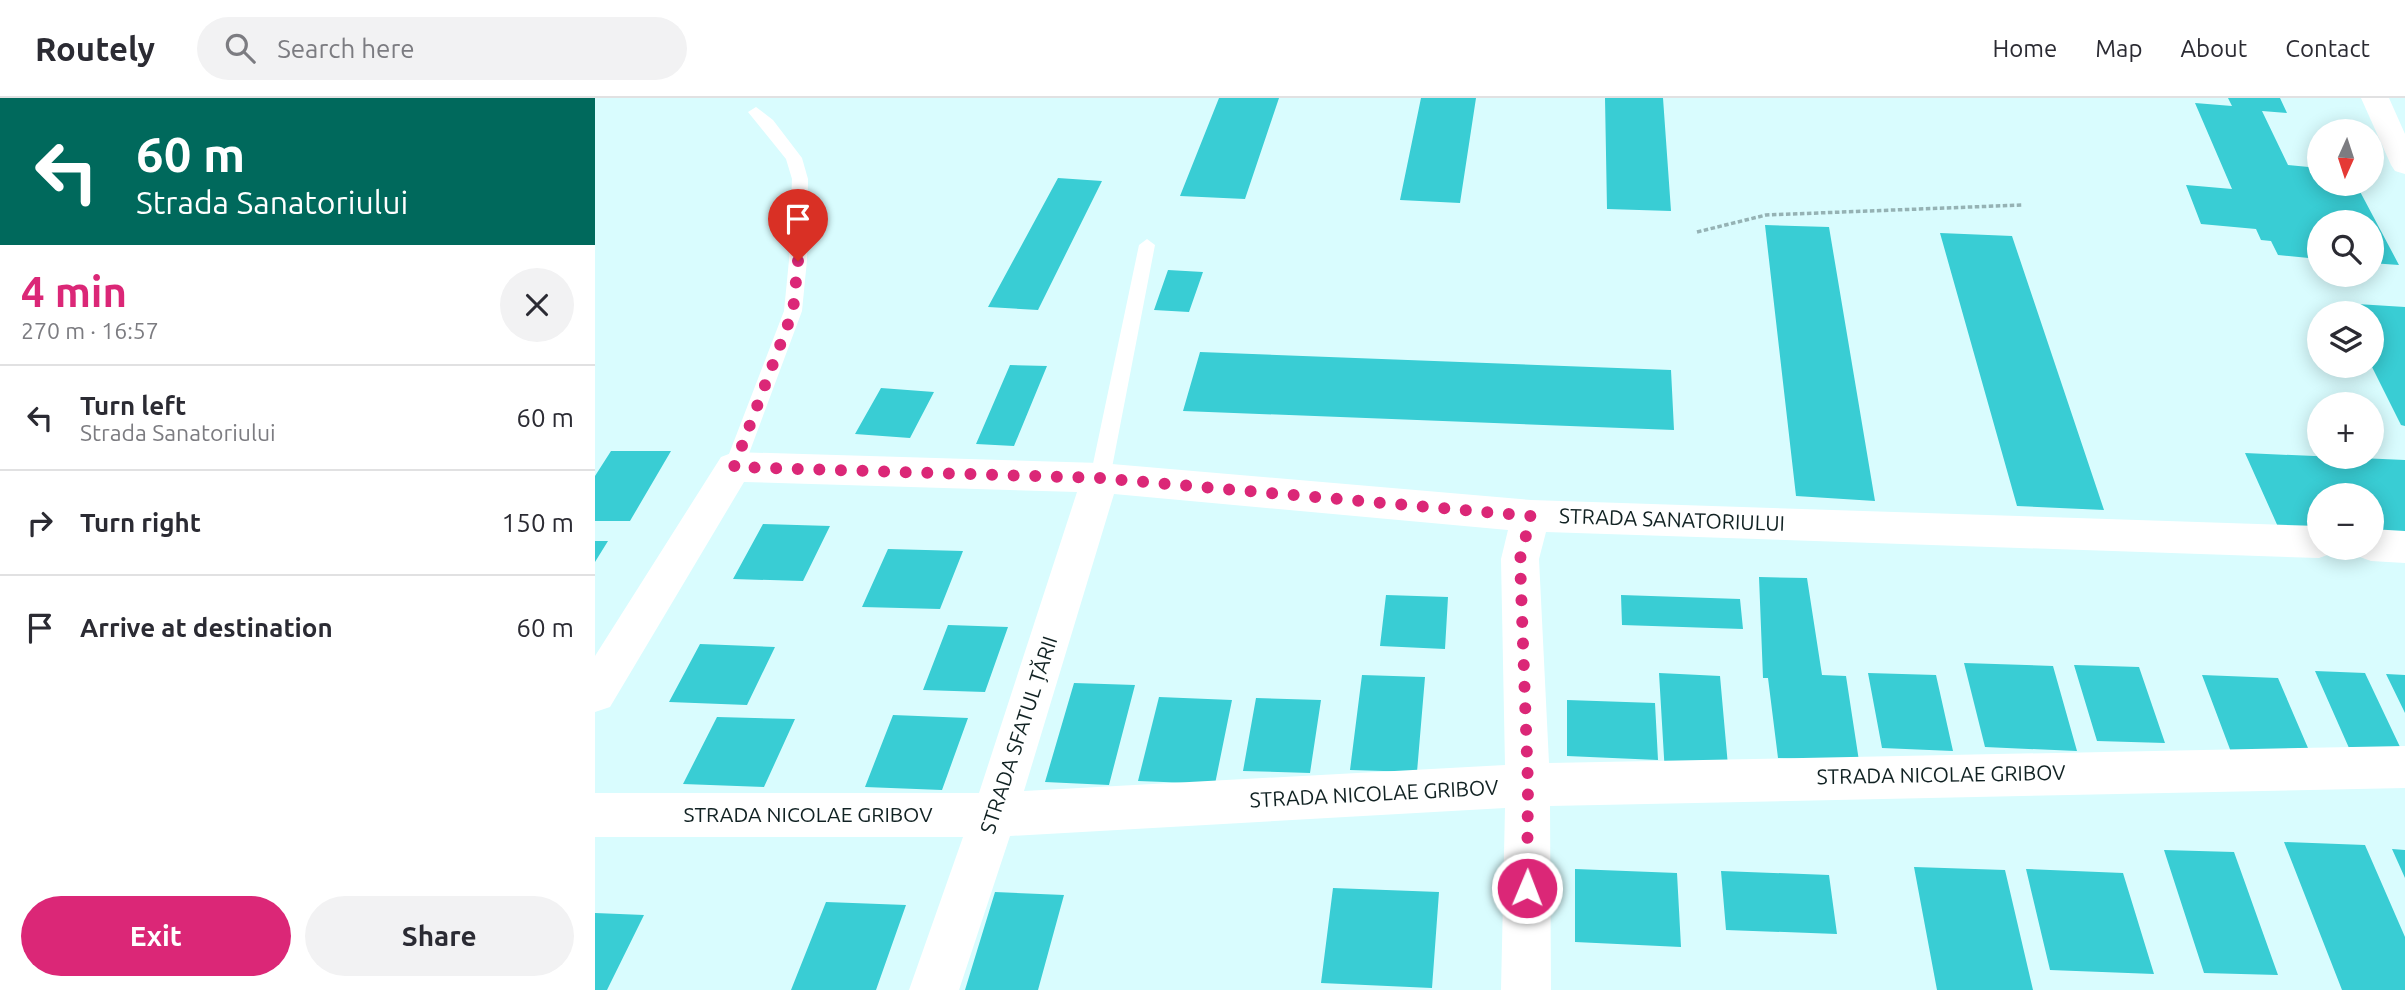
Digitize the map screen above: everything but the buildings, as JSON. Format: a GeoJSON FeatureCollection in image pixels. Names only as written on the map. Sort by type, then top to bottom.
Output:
{"type":"FeatureCollection","features":[{"type":"Feature","properties":{"kind":"street"},"geometry":{"type":"LineString","coordinates":[[2375,98],[2405,165]]}},
{"type":"Feature","properties":{"kind":"street"},"geometry":{"type":"LineString","coordinates":[[595,693],[734,467]]}},
{"type":"Feature","properties":{"kind":"street","name":"STRADA SANATORIULUI"},"geometry":{"type":"LineString","coordinates":[[734,467],[1100,478],[1531,516],[2307,542]]}},
{"type":"Feature","properties":{"kind":"street","name":"STRADA SFATUL ȚĂRII"},"geometry":{"type":"LineString","coordinates":[[934,990],[993,815],[1100,478]]}},
{"type":"Feature","properties":{"kind":"street"},"geometry":{"type":"LineString","coordinates":[[1526,990],[1528,785],[1520,559],[1531,516]]}},
{"type":"Feature","properties":{"kind":"street"},"geometry":{"type":"LineString","coordinates":[[2384,546],[2405,547]]}},
{"type":"Feature","properties":{"kind":"street","name":"STRADA NICOLAE GRIBOV"},"geometry":{"type":"LineString","coordinates":[[595,815],[993,815],[1528,785],[2405,767]]}},
{"type":"Feature","properties":{"kind":"lane"},"geometry":{"type":"LineString","coordinates":[[734,467],[793,311],[798,261],[800,179],[794,158],[768,123],[756,112]]}},
{"type":"Feature","properties":{"kind":"lane"},"geometry":{"type":"LineString","coordinates":[[1100,478],[1147,245]]}},
{"type":"Feature","properties":{"kind":"path"},"geometry":{"type":"LineString","coordinates":[[1697,232],[1766,215],[2022,205]]}},
{"type":"Feature","properties":{"kind":"route"},"geometry":{"type":"LineString","coordinates":[[798,261],[793,311],[734,467],[1100,478],[1531,516],[1520,559],[1528,785],[1527,888]]}}]}
